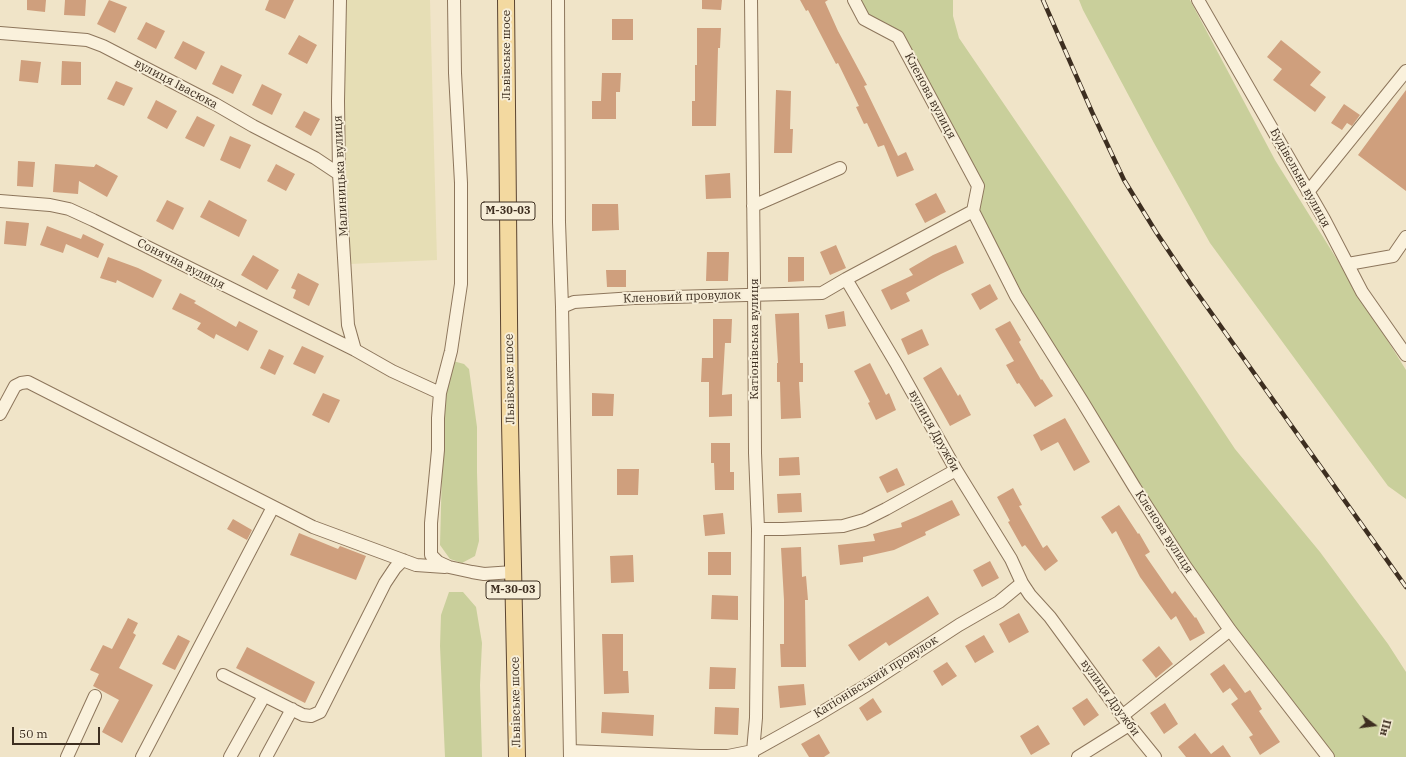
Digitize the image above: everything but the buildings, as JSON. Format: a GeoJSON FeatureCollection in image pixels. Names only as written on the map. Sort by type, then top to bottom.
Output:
{"type":"FeatureCollection","features":[{"type":"Feature","properties":{"kind":"main road","name":"Львівське шосе"},"geometry":{"type":"LineString","coordinates":[[506,0],[510,406],[517,757]]}},
{"type":"Feature","properties":{"kind":"street","name":"Малиницька вулиця"},"geometry":{"type":"LineString","coordinates":[[340,0],[338,101],[339,174],[348,325],[354,350]]}},
{"type":"Feature","properties":{"kind":"street"},"geometry":{"type":"LineString","coordinates":[[420,566],[424,564],[431,555],[430,523],[438,450],[440,393],[451,351],[461,284],[460,183],[455,73],[454,0]]}},
{"type":"Feature","properties":{"kind":"street"},"geometry":{"type":"LineString","coordinates":[[558,0],[559,222],[562,306],[570,754]]}},
{"type":"Feature","properties":{"kind":"street","name":"Катіонівська вулиця"},"geometry":{"type":"LineString","coordinates":[[751,0],[755,294],[755,453],[758,529],[756,718],[752,754]]}},
{"type":"Feature","properties":{"kind":"street","name":"Кленова вулиця"},"geometry":{"type":"LineString","coordinates":[[854,0],[864,19],[898,37],[978,186],[973,211],[1016,296],[1082,401],[1134,488],[1185,566],[1230,630],[1328,757]]}},
{"type":"Feature","properties":{"kind":"street","name":"Будівельна вулиця"},"geometry":{"type":"LineString","coordinates":[[1198,0],[1308,192],[1362,292],[1406,355]]}},
{"type":"Feature","properties":{"kind":"street","name":"вулиця Івасюка"},"geometry":{"type":"LineString","coordinates":[[0,34],[87,40],[103,46],[315,158],[339,174]]}},
{"type":"Feature","properties":{"kind":"street"},"geometry":{"type":"LineString","coordinates":[[1308,192],[1406,71]]}},
{"type":"Feature","properties":{"kind":"street"},"geometry":{"type":"LineString","coordinates":[[753,206],[840,168]]}},
{"type":"Feature","properties":{"kind":"street","name":"Сонячна вулиця"},"geometry":{"type":"LineString","coordinates":[[0,201],[50,205],[68,210],[93,220],[354,350],[392,371],[440,393]]}},
{"type":"Feature","properties":{"kind":"street","name":"Кленовий провулок"},"geometry":{"type":"LineString","coordinates":[[562,306],[574,302],[598,300],[822,293],[973,211]]}},
{"type":"Feature","properties":{"kind":"street"},"geometry":{"type":"LineString","coordinates":[[1348,264],[1393,256],[1406,237]]}},
{"type":"Feature","properties":{"kind":"street","name":"вулиця Дружби"},"geometry":{"type":"LineString","coordinates":[[846,279],[897,365],[956,470],[1011,559],[1022,583],[1155,757]]}},
{"type":"Feature","properties":{"kind":"street"},"geometry":{"type":"LineString","coordinates":[[0,414],[15,386],[20,383],[28,382],[273,508],[313,527],[420,566],[449,567],[484,574],[513,572]]}},
{"type":"Feature","properties":{"kind":"street"},"geometry":{"type":"LineString","coordinates":[[758,529],[843,526],[864,520],[956,470]]}},
{"type":"Feature","properties":{"kind":"street"},"geometry":{"type":"LineString","coordinates":[[142,757],[273,508]]}},
{"type":"Feature","properties":{"kind":"street"},"geometry":{"type":"LineString","coordinates":[[431,555],[438,562],[449,567]]}},
{"type":"Feature","properties":{"kind":"street"},"geometry":{"type":"LineString","coordinates":[[223,675],[303,715],[311,716],[320,712],[385,583],[395,568],[403,560]]}},
{"type":"Feature","properties":{"kind":"street","name":"Катіонівський провулок"},"geometry":{"type":"LineString","coordinates":[[570,754],[700,756],[752,754],[867,685],[959,625],[998,602],[1022,583]]}},
{"type":"Feature","properties":{"kind":"street"},"geometry":{"type":"LineString","coordinates":[[1078,757],[1126,721],[1230,630]]}},
{"type":"Feature","properties":{"kind":"street"},"geometry":{"type":"LineString","coordinates":[[67,757],[95,696]]}},
{"type":"Feature","properties":{"kind":"street"},"geometry":{"type":"LineString","coordinates":[[230,757],[264,696]]}},
{"type":"Feature","properties":{"kind":"street"},"geometry":{"type":"LineString","coordinates":[[266,757],[292,709]]}},
{"type":"Feature","properties":{"kind":"shaded area"},"geometry":{"type":"Polygon","coordinates":[[[337,0],[430,0],[437,260],[350,264],[337,0]]]}},
{"type":"Feature","properties":{"kind":"green space"},"geometry":{"type":"Polygon","coordinates":[[[854,0],[953,0],[953,16],[959,38],[1068,198],[1235,449],[1320,552],[1388,644],[1406,672],[1406,757],[1328,757],[1135,488],[973,211],[978,186],[898,37],[864,19],[854,0]]]}},
{"type":"Feature","properties":{"kind":"green space"},"geometry":{"type":"Polygon","coordinates":[[[1079,0],[1190,0],[1275,160],[1406,370],[1406,499],[1388,486],[1210,243],[1154,143],[1079,0]]]}},
{"type":"Feature","properties":{"kind":"green space"},"geometry":{"type":"Polygon","coordinates":[[[453,361],[464,364],[469,369],[477,427],[479,541],[475,556],[462,563],[450,559],[440,545],[444,393],[453,361]]]}},
{"type":"Feature","properties":{"kind":"green space"},"geometry":{"type":"Polygon","coordinates":[[[449,592],[463,592],[476,607],[482,643],[480,685],[482,757],[445,757],[440,646],[441,615],[449,592]]]}},
{"type":"Feature","properties":{"kind":"railway"},"geometry":{"type":"LineString","coordinates":[[1043,0],[1092,112],[1124,180],[1156,232],[1190,283],[1406,587]]}}]}
